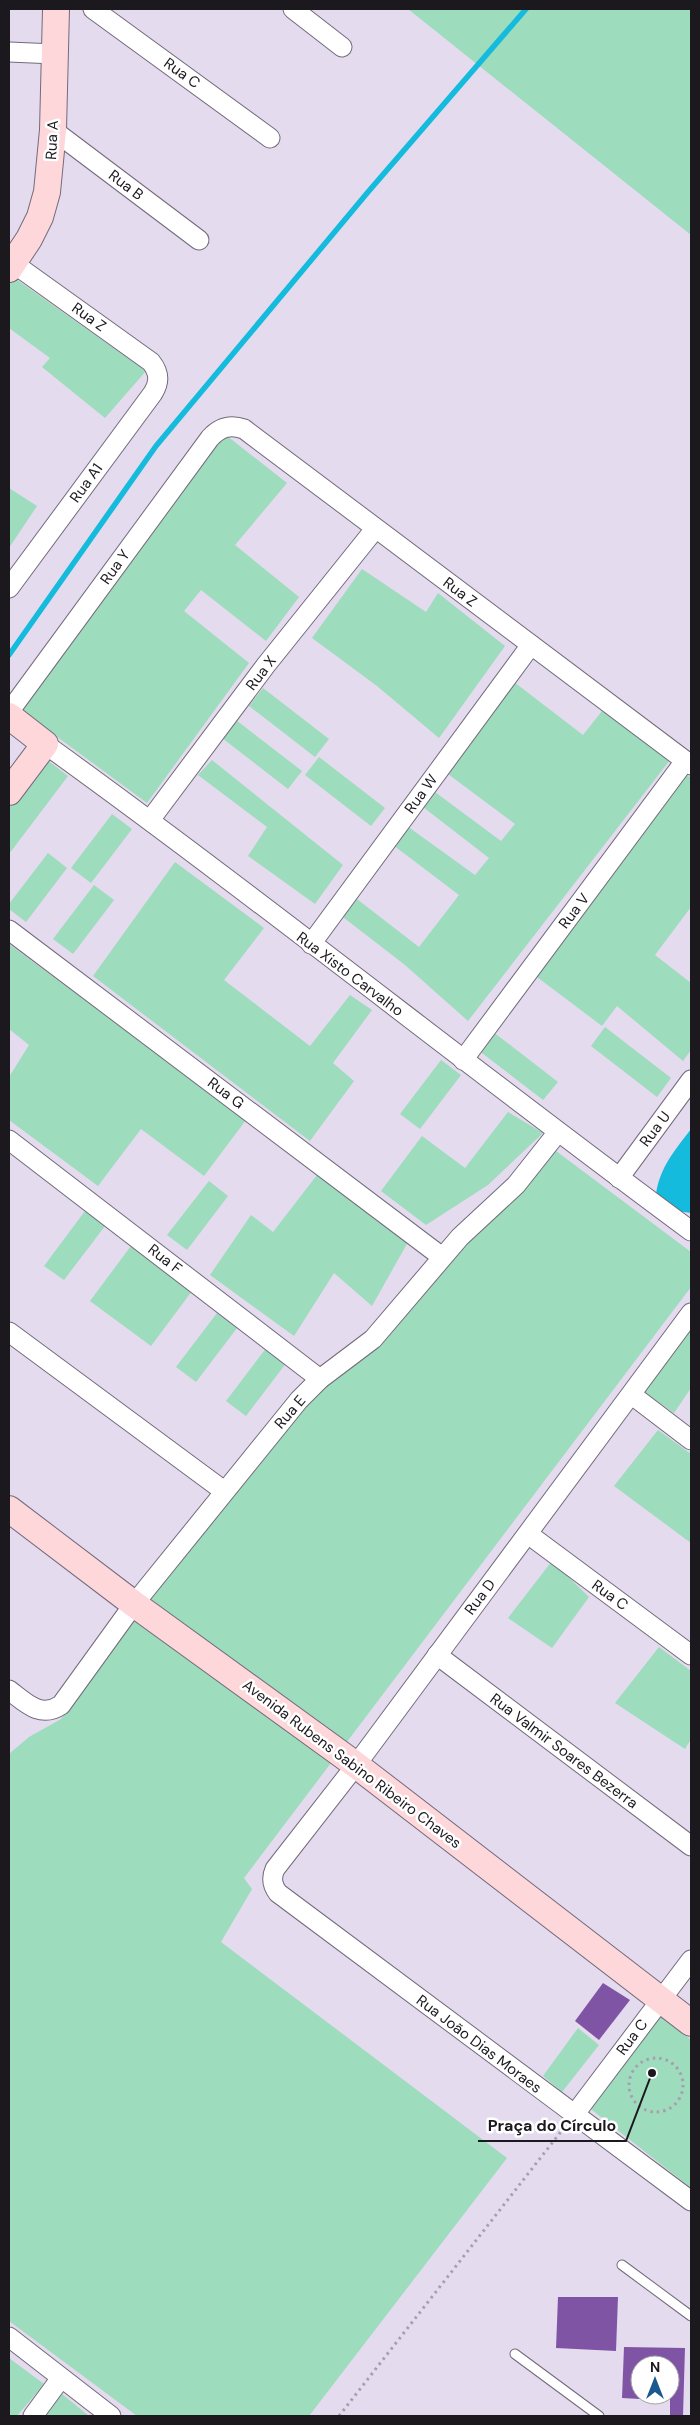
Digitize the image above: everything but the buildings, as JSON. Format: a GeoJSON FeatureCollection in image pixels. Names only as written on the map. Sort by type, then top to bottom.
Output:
{"type":"FeatureCollection","features":[{"type":"Feature","properties":{"kind":"street","name":"Rua A"},"geometry":{"type":"LineString","coordinates":[[11,266],[40,217],[51,165],[56,9]]}},
{"type":"Feature","properties":{"kind":"street","name":"Rua C"},"geometry":{"type":"LineString","coordinates":[[93,9],[270,138]]}},
{"type":"Feature","properties":{"kind":"street"},"geometry":{"type":"LineString","coordinates":[[293,9],[342,46]]}},
{"type":"Feature","properties":{"kind":"street"},"geometry":{"type":"LineString","coordinates":[[9,52],[55,54]]}},
{"type":"Feature","properties":{"kind":"street","name":"Rua B"},"geometry":{"type":"LineString","coordinates":[[53,130],[199,240]]}},
{"type":"Feature","properties":{"kind":"street","name":"Rua Z"},"geometry":{"type":"LineString","coordinates":[[11,266],[151,362],[158,376]]}},
{"type":"Feature","properties":{"kind":"street","name":"Rua A1"},"geometry":{"type":"LineString","coordinates":[[9,588],[152,393],[158,376]]}},
{"type":"Feature","properties":{"kind":"street","name":"Rua Z"},"geometry":{"type":"LineString","coordinates":[[226,427],[244,429],[688,763]]}},
{"type":"Feature","properties":{"kind":"street","name":"Rua Y"},"geometry":{"type":"LineString","coordinates":[[9,714],[210,438],[226,427]]}},
{"type":"Feature","properties":{"kind":"street","name":"Rua X"},"geometry":{"type":"LineString","coordinates":[[150,820],[266,665],[375,528]]}},
{"type":"Feature","properties":{"kind":"street","name":"Rua W"},"geometry":{"type":"LineString","coordinates":[[311,944],[531,645]]}},
{"type":"Feature","properties":{"kind":"street","name":"Rua Xisto Carvalho"},"geometry":{"type":"LineString","coordinates":[[9,714],[45,744],[150,820],[618,1178],[691,1231]]}},
{"type":"Feature","properties":{"kind":"street"},"geometry":{"type":"LineString","coordinates":[[9,792],[45,744]]}},
{"type":"Feature","properties":{"kind":"street","name":"Rua V"},"geometry":{"type":"LineString","coordinates":[[463,1060],[688,763]]}},
{"type":"Feature","properties":{"kind":"street","name":"Rua G"},"geometry":{"type":"LineString","coordinates":[[9,930],[442,1257]]}},
{"type":"Feature","properties":{"kind":"street","name":"Rua U"},"geometry":{"type":"LineString","coordinates":[[618,1178],[691,1080]]}},
{"type":"Feature","properties":{"kind":"street","name":"Rua E"},"geometry":{"type":"LineString","coordinates":[[9,1690],[33,1708],[44,1711],[60,1705],[134,1604],[299,1400],[320,1379],[373,1339],[460,1236],[516,1185],[558,1132]]}},
{"type":"Feature","properties":{"kind":"street","name":"Rua F"},"geometry":{"type":"LineString","coordinates":[[9,1140],[320,1379]]}},
{"type":"Feature","properties":{"kind":"street","name":"Rua D"},"geometry":{"type":"LineString","coordinates":[[272,1881],[275,1869],[356,1765],[691,1313]]}},
{"type":"Feature","properties":{"kind":"street"},"geometry":{"type":"LineString","coordinates":[[9,1332],[224,1491]]}},
{"type":"Feature","properties":{"kind":"street"},"geometry":{"type":"LineString","coordinates":[[632,1395],[691,1440]]}},
{"type":"Feature","properties":{"kind":"street","name":"Avenida Rubens Sabino Ribeiro Chaves"},"geometry":{"type":"LineString","coordinates":[[9,1509],[134,1604],[356,1765],[691,2023]]}},
{"type":"Feature","properties":{"kind":"street","name":"Rua C"},"geometry":{"type":"LineString","coordinates":[[528,1534],[691,1655]]}},
{"type":"Feature","properties":{"kind":"street","name":"Rua Valmir Soares Bezerra"},"geometry":{"type":"LineString","coordinates":[[437,1655],[691,1846]]}},
{"type":"Feature","properties":{"kind":"street","name":"Rua João Dias Moraes"},"geometry":{"type":"LineString","coordinates":[[272,1881],[278,1893],[691,2201]]}},
{"type":"Feature","properties":{"kind":"street","name":"Rua C"},"geometry":{"type":"LineString","coordinates":[[574,2114],[691,1960]]}},
{"type":"Feature","properties":{"kind":"street"},"geometry":{"type":"LineString","coordinates":[[9,2338],[111,2416]]}},
{"type":"Feature","properties":{"kind":"street"},"geometry":{"type":"LineString","coordinates":[[33,2416],[61,2378]]}},
{"type":"Feature","properties":{"kind":"lane"},"geometry":{"type":"LineString","coordinates":[[622,2265],[691,2316]]}},
{"type":"Feature","properties":{"kind":"lane"},"geometry":{"type":"LineString","coordinates":[[515,2354],[599,2416]]}},
{"type":"Feature","properties":{"kind":"path"},"geometry":{"type":"LineString","coordinates":[[658,2058],[666,2060],[679,2072],[682,2079],[681,2096],[670,2109],[661,2112],[642,2109],[630,2095],[630,2076],[634,2068],[642,2062],[658,2058]]}},
{"type":"Feature","properties":{"kind":"path"},"geometry":{"type":"LineString","coordinates":[[339,2416],[574,2114]]}},
{"type":"Feature","properties":{"kind":"green space"},"geometry":{"type":"Polygon","coordinates":[[[408,9],[691,9],[691,235],[408,9]]]}},
{"type":"Feature","properties":{"kind":"green space"},"geometry":{"type":"Polygon","coordinates":[[[13,277],[146,371],[105,418],[42,367],[50,358],[9,328],[9,283],[13,277]]]}},
{"type":"Feature","properties":{"kind":"green space"},"geometry":{"type":"Polygon","coordinates":[[[222,432],[287,483],[235,545],[299,597],[266,641],[201,590],[184,611],[249,663],[147,803],[18,708],[222,432]]]}},
{"type":"Feature","properties":{"kind":"green space"},"geometry":{"type":"Polygon","coordinates":[[[9,488],[37,506],[9,548],[9,488]]]}},
{"type":"Feature","properties":{"kind":"green space"},"geometry":{"type":"Polygon","coordinates":[[[362,569],[426,612],[438,593],[505,646],[439,738],[377,686],[312,638],[362,569]]]}},
{"type":"Feature","properties":{"kind":"green space"},"geometry":{"type":"Polygon","coordinates":[[[514,682],[583,735],[602,711],[670,760],[468,1021],[405,965],[339,914],[353,896],[419,947],[459,895],[393,845],[407,826],[475,875],[489,858],[423,807],[435,792],[501,841],[515,824],[448,774],[514,682]]]}},
{"type":"Feature","properties":{"kind":"green space"},"geometry":{"type":"Polygon","coordinates":[[[263,688],[329,739],[315,757],[249,706],[263,688]]]}},
{"type":"Feature","properties":{"kind":"green space"},"geometry":{"type":"Polygon","coordinates":[[[236,720],[302,771],[288,789],[222,738],[236,720]]]}},
{"type":"Feature","properties":{"kind":"green space"},"geometry":{"type":"Polygon","coordinates":[[[319,757],[385,808],[371,826],[305,775],[319,757]]]}},
{"type":"Feature","properties":{"kind":"green space"},"geometry":{"type":"Polygon","coordinates":[[[46,759],[68,776],[9,854],[9,808],[46,759]]]}},
{"type":"Feature","properties":{"kind":"green space"},"geometry":{"type":"Polygon","coordinates":[[[212,760],[343,865],[315,904],[248,856],[267,827],[198,775],[212,760]]]}},
{"type":"Feature","properties":{"kind":"green space"},"geometry":{"type":"Polygon","coordinates":[[[687,775],[691,778],[691,907],[655,955],[691,983],[691,1050],[683,1061],[617,1006],[602,1026],[533,974],[687,775]]]}},
{"type":"Feature","properties":{"kind":"green space"},"geometry":{"type":"Polygon","coordinates":[[[112,814],[132,829],[91,883],[71,868],[112,814]]]}},
{"type":"Feature","properties":{"kind":"green space"},"geometry":{"type":"Polygon","coordinates":[[[48,853],[67,868],[26,922],[9,909],[9,904],[48,853]]]}},
{"type":"Feature","properties":{"kind":"green space"},"geometry":{"type":"Polygon","coordinates":[[[175,862],[264,928],[224,980],[310,1046],[350,995],[372,1010],[333,1063],[354,1081],[310,1141],[93,976],[175,862]]]}},
{"type":"Feature","properties":{"kind":"green space"},"geometry":{"type":"Polygon","coordinates":[[[94,885],[114,900],[73,954],[53,939],[94,885]]]}},
{"type":"Feature","properties":{"kind":"green space"},"geometry":{"type":"Polygon","coordinates":[[[9,944],[246,1120],[204,1176],[141,1129],[98,1186],[9,1120],[9,1077],[29,1045],[9,1029],[9,944]]]}},
{"type":"Feature","properties":{"kind":"green space"},"geometry":{"type":"Polygon","coordinates":[[[605,1027],[671,1078],[657,1097],[591,1046],[605,1027]]]}},
{"type":"Feature","properties":{"kind":"green space"},"geometry":{"type":"Polygon","coordinates":[[[492,1031],[558,1082],[543,1100],[478,1050],[492,1031]]]}},
{"type":"Feature","properties":{"kind":"green space"},"geometry":{"type":"Polygon","coordinates":[[[441,1060],[461,1075],[420,1129],[400,1114],[441,1060]]]}},
{"type":"Feature","properties":{"kind":"green space"},"geometry":{"type":"Polygon","coordinates":[[[508,1112],[543,1133],[488,1185],[426,1225],[381,1191],[422,1136],[465,1168],[508,1112]]]}},
{"type":"Feature","properties":{"kind":"green space"},"geometry":{"type":"Polygon","coordinates":[[[548,1145],[691,1252],[691,1287],[244,1878],[252,1889],[221,1942],[507,2158],[309,2416],[137,2416],[9,2321],[9,1754],[29,1737],[61,1719],[131,1622],[309,1393],[548,1145]]]}},
{"type":"Feature","properties":{"kind":"green space"},"geometry":{"type":"Polygon","coordinates":[[[317,1175],[408,1242],[372,1306],[334,1273],[294,1336],[210,1275],[251,1215],[273,1232],[317,1175]]]}},
{"type":"Feature","properties":{"kind":"green space"},"geometry":{"type":"Polygon","coordinates":[[[209,1181],[228,1196],[187,1250],[167,1235],[209,1181]]]}},
{"type":"Feature","properties":{"kind":"green space"},"geometry":{"type":"Polygon","coordinates":[[[85,1211],[105,1226],[64,1280],[44,1266],[85,1211]]]}},
{"type":"Feature","properties":{"kind":"green space"},"geometry":{"type":"Polygon","coordinates":[[[131,1246],[192,1291],[151,1346],[90,1301],[131,1246]]]}},
{"type":"Feature","properties":{"kind":"green space"},"geometry":{"type":"Polygon","coordinates":[[[217,1313],[237,1328],[196,1382],[176,1367],[217,1313]]]}},
{"type":"Feature","properties":{"kind":"green space"},"geometry":{"type":"Polygon","coordinates":[[[691,1330],[691,1388],[674,1413],[644,1392],[691,1330]]]}},
{"type":"Feature","properties":{"kind":"green space"},"geometry":{"type":"Polygon","coordinates":[[[267,1347],[287,1362],[246,1416],[226,1401],[267,1347]]]}},
{"type":"Feature","properties":{"kind":"green space"},"geometry":{"type":"Polygon","coordinates":[[[658,1430],[691,1454],[691,1543],[614,1486],[658,1430]]]}},
{"type":"Feature","properties":{"kind":"green space"},"geometry":{"type":"Polygon","coordinates":[[[552,1561],[589,1597],[552,1648],[508,1618],[552,1561]]]}},
{"type":"Feature","properties":{"kind":"green space"},"geometry":{"type":"Polygon","coordinates":[[[659,1647],[691,1671],[691,1739],[685,1749],[615,1703],[659,1647]]]}},
{"type":"Feature","properties":{"kind":"green space"},"geometry":{"type":"Polygon","coordinates":[[[660,2014],[691,2040],[691,2188],[587,2106],[660,2014]]]}},
{"type":"Feature","properties":{"kind":"green space"},"geometry":{"type":"Polygon","coordinates":[[[578,2028],[599,2045],[562,2092],[543,2076],[578,2028]]]}},
{"type":"Feature","properties":{"kind":"green space"},"geometry":{"type":"Polygon","coordinates":[[[9,2358],[44,2384],[17,2416],[9,2416],[9,2358]]]}},
{"type":"Feature","properties":{"kind":"green space"},"geometry":{"type":"Polygon","coordinates":[[[62,2394],[89,2416],[46,2416],[62,2394]]]}},
{"type":"Feature","properties":{"kind":"water"},"geometry":{"type":"Polygon","coordinates":[[[691,1129],[691,1213],[677,1211],[656,1194],[665,1167],[691,1129]]]}},
{"type":"Feature","properties":{"kind":"waterway"},"geometry":{"type":"LineString","coordinates":[[9,655],[156,446],[368,192],[526,9]]}},
{"type":"Feature","properties":{"kind":"place","name":"Praça do Círculo"},"geometry":{"type":"Point","coordinates":[652,2073]}}]}
